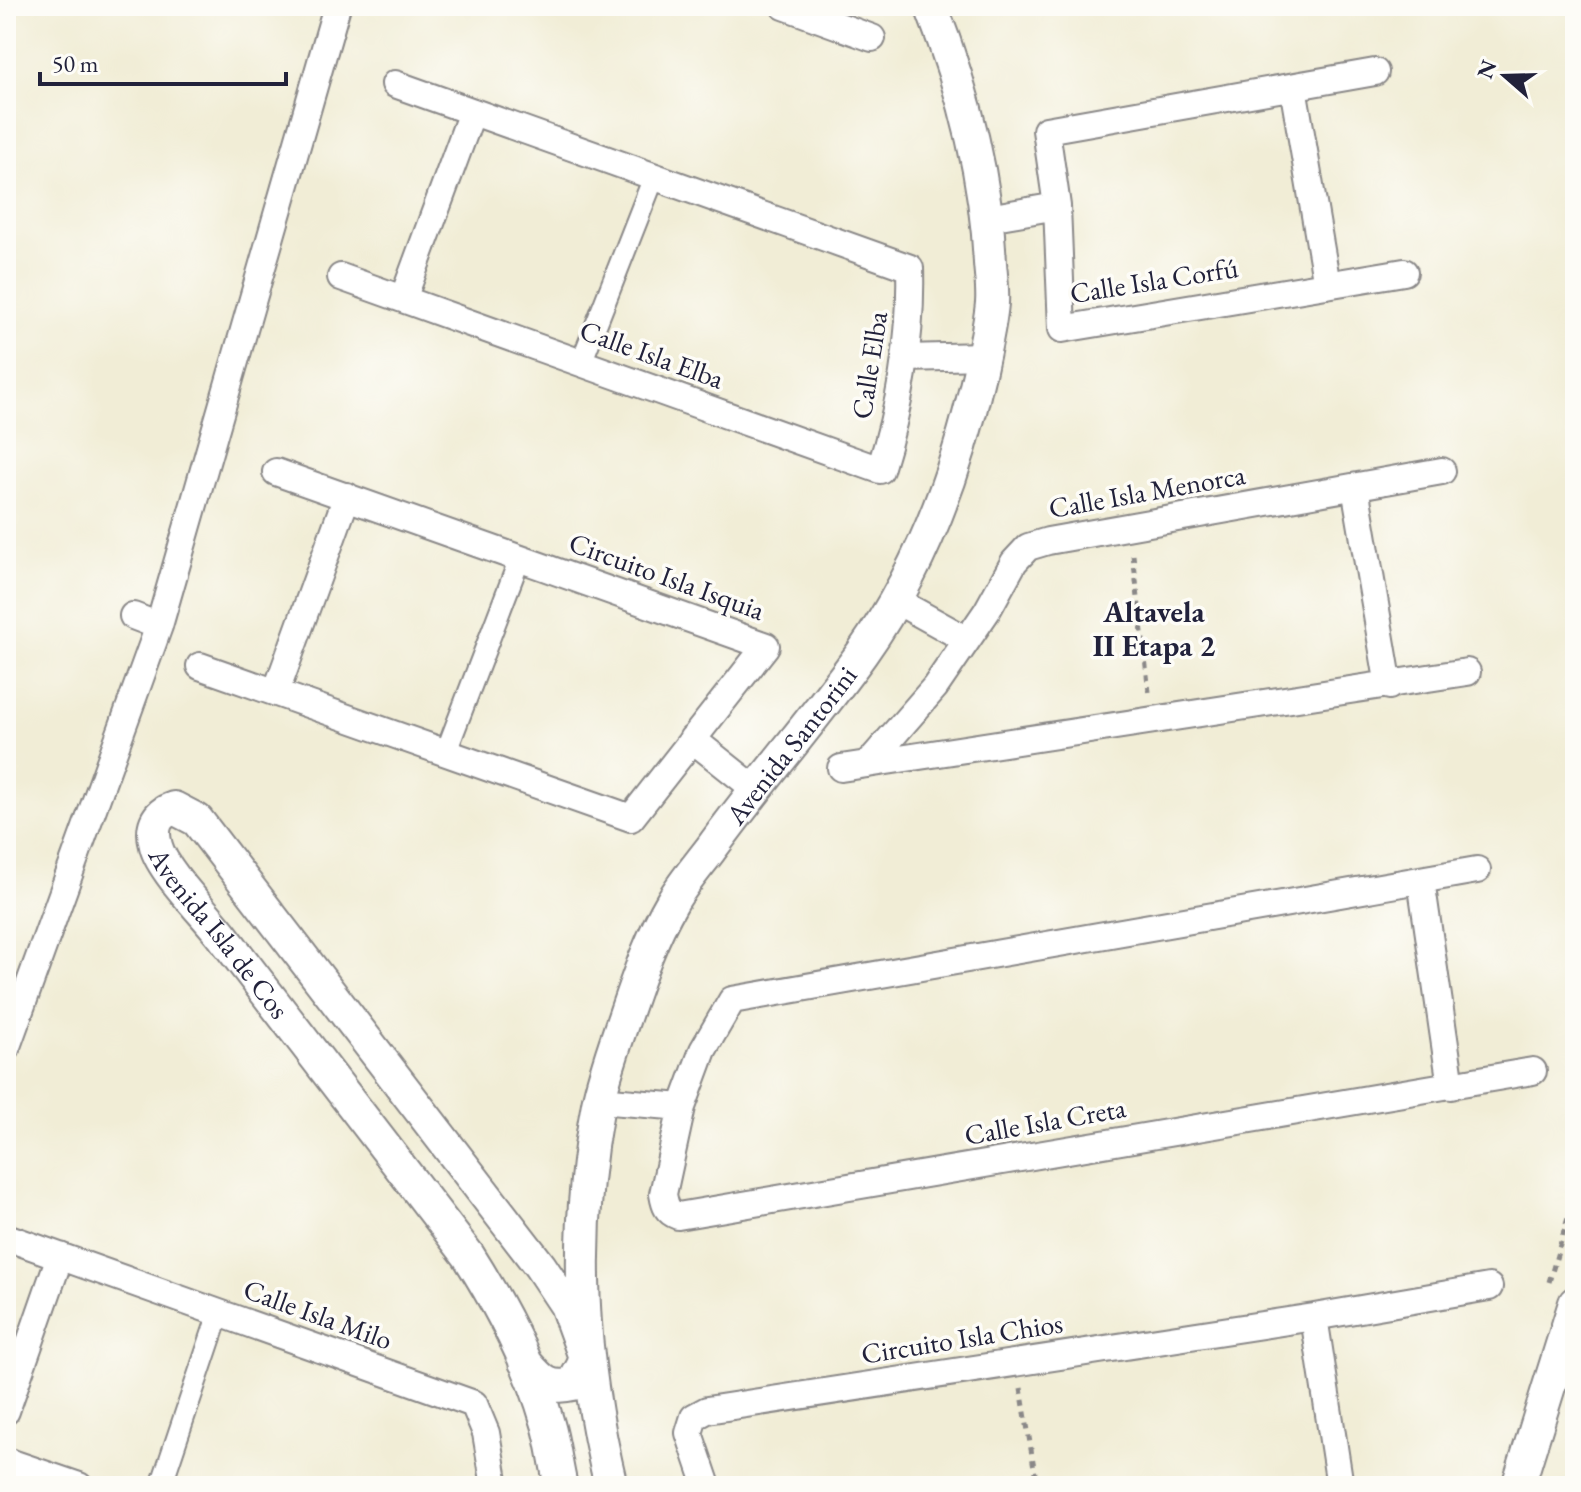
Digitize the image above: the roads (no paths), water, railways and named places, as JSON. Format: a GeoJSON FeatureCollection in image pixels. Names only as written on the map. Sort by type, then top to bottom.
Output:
{"type":"FeatureCollection","features":[{"type":"Feature","properties":{"kind":"street"},"geometry":{"type":"LineString","coordinates":[[6,1049],[159,626],[337,6]]}},
{"type":"Feature","properties":{"kind":"street"},"geometry":{"type":"LineString","coordinates":[[784,6],[837,16],[872,38]]}},
{"type":"Feature","properties":{"kind":"street","name":"Avenida Santorini"},"geometry":{"type":"LineString","coordinates":[[611,1486],[598,1434],[586,1360],[582,1283],[584,1220],[588,1165],[599,1100],[637,980],[673,900],[864,650],[895,600],[932,528],[967,427],[983,356],[992,302],[988,218],[966,112],[931,6]]}},
{"type":"Feature","properties":{"kind":"street","name":"Calle Isla Corfú"},"geometry":{"type":"LineString","coordinates":[[1375,72],[1046,130],[1057,206],[1062,329],[1404,272]]}},
{"type":"Feature","properties":{"kind":"street"},"geometry":{"type":"LineString","coordinates":[[395,84],[654,177],[581,363]]}},
{"type":"Feature","properties":{"kind":"street"},"geometry":{"type":"LineString","coordinates":[[1293,87],[1327,285]]}},
{"type":"Feature","properties":{"kind":"street"},"geometry":{"type":"LineString","coordinates":[[403,299],[472,112]]}},
{"type":"Feature","properties":{"kind":"street","name":"Calle Elba"},"geometry":{"type":"LineString","coordinates":[[654,177],[910,268],[911,314],[906,358],[900,397],[880,470]]}},
{"type":"Feature","properties":{"kind":"street"},"geometry":{"type":"LineString","coordinates":[[988,218],[1057,206]]}},
{"type":"Feature","properties":{"kind":"street","name":"Calle Isla Elba"},"geometry":{"type":"LineString","coordinates":[[341,277],[880,470]]}},
{"type":"Feature","properties":{"kind":"street"},"geometry":{"type":"LineString","coordinates":[[906,358],[983,356]]}},
{"type":"Feature","properties":{"kind":"street","name":"Calle Isla Menorca"},"geometry":{"type":"LineString","coordinates":[[868,764],[935,687],[1014,562],[1028,547],[1129,526],[1442,471]]}},
{"type":"Feature","properties":{"kind":"street","name":"Circuito Isla Isquia"},"geometry":{"type":"LineString","coordinates":[[200,666],[631,818],[766,646],[276,472]]}},
{"type":"Feature","properties":{"kind":"street"},"geometry":{"type":"LineString","coordinates":[[1355,487],[1389,686]]}},
{"type":"Feature","properties":{"kind":"street"},"geometry":{"type":"LineString","coordinates":[[276,692],[347,496]]}},
{"type":"Feature","properties":{"kind":"street"},"geometry":{"type":"LineString","coordinates":[[446,752],[520,558]]}},
{"type":"Feature","properties":{"kind":"street"},"geometry":{"type":"LineString","coordinates":[[895,600],[967,640]]}},
{"type":"Feature","properties":{"kind":"street"},"geometry":{"type":"LineString","coordinates":[[133,616],[159,626]]}},
{"type":"Feature","properties":{"kind":"street"},"geometry":{"type":"LineString","coordinates":[[841,768],[1467,672]]}},
{"type":"Feature","properties":{"kind":"street"},"geometry":{"type":"LineString","coordinates":[[692,739],[755,789]]}},
{"type":"Feature","properties":{"kind":"street","name":"Avenida Isla de Cos"},"geometry":{"type":"LineString","coordinates":[[561,1486],[548,1423],[525,1362],[490,1289],[468,1255],[161,860],[156,848],[154,824],[163,812],[174,808],[197,820],[540,1266],[566,1305],[586,1360]]}},
{"type":"Feature","properties":{"kind":"street"},"geometry":{"type":"LineString","coordinates":[[599,1100],[682,1107],[703,1050],[732,1000],[1477,870]]}},
{"type":"Feature","properties":{"kind":"street"},"geometry":{"type":"LineString","coordinates":[[1421,880],[1451,1086]]}},
{"type":"Feature","properties":{"kind":"street","name":"Calle Isla Creta"},"geometry":{"type":"LineString","coordinates":[[682,1107],[663,1194],[665,1207],[678,1216],[1533,1071]]}},
{"type":"Feature","properties":{"kind":"street","name":"Calle Isla Milo"},"geometry":{"type":"LineString","coordinates":[[6,1237],[474,1404],[486,1433],[495,1486]]}},
{"type":"Feature","properties":{"kind":"street"},"geometry":{"type":"LineString","coordinates":[[6,1411],[60,1256]]}},
{"type":"Feature","properties":{"kind":"street","name":"Circuito Isla Chios"},"geometry":{"type":"LineString","coordinates":[[707,1486],[689,1433],[694,1417],[707,1410],[1314,1317],[1489,1287]]}},
{"type":"Feature","properties":{"kind":"street"},"geometry":{"type":"LineString","coordinates":[[1518,1486],[1575,1303]]}},
{"type":"Feature","properties":{"kind":"street"},"geometry":{"type":"LineString","coordinates":[[161,1486],[219,1313]]}},
{"type":"Feature","properties":{"kind":"street"},"geometry":{"type":"LineString","coordinates":[[1314,1317],[1340,1486]]}},
{"type":"Feature","properties":{"kind":"street"},"geometry":{"type":"LineString","coordinates":[[525,1362],[540,1380],[558,1388],[573,1384],[586,1360]]}},
{"type":"Feature","properties":{"kind":"street"},"geometry":{"type":"LineString","coordinates":[[6,1461],[79,1486]]}},
{"type":"Feature","properties":{"kind":"district","name":"Altavela II Etapa 2"},"geometry":{"type":"Point","coordinates":[1154,628]}}]}
